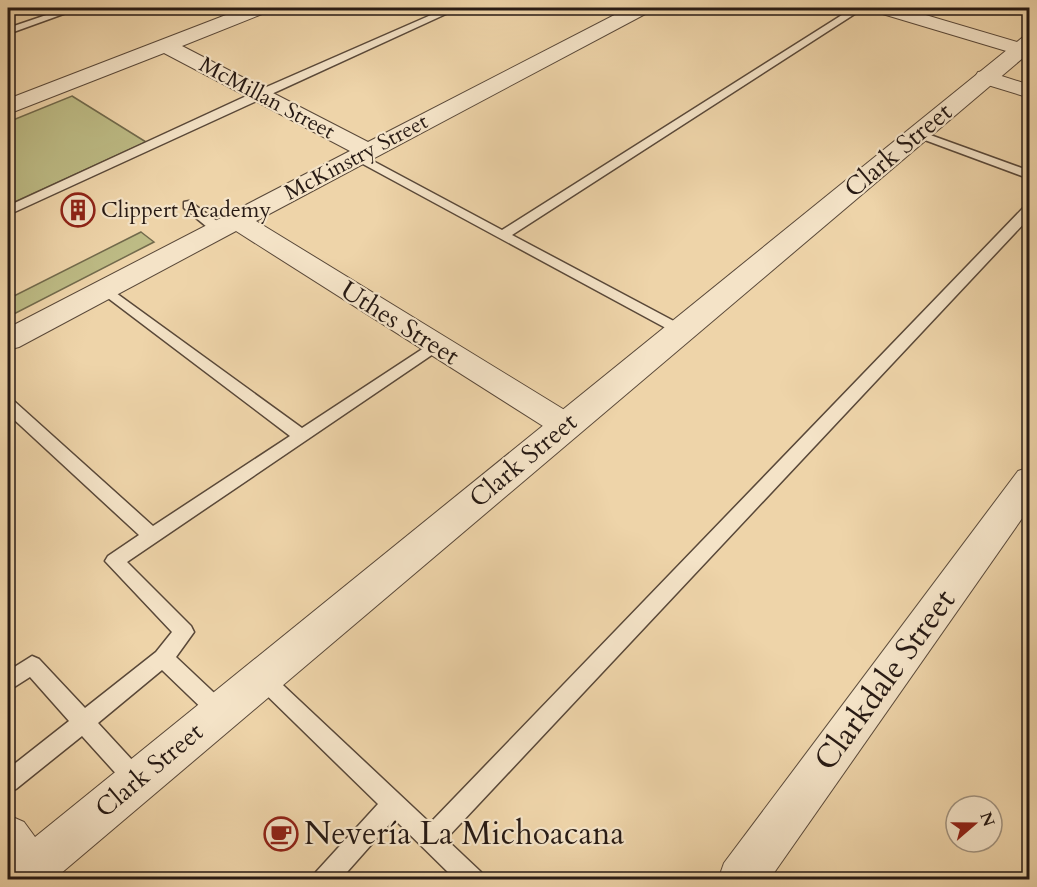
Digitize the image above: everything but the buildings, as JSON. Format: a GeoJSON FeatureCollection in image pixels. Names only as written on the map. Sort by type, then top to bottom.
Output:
{"type":"FeatureCollection","features":[{"type":"Feature","properties":{"kind":"street"},"geometry":{"type":"LineString","coordinates":[[8,107],[260,8]]}},
{"type":"Feature","properties":{"kind":"street","name":"McKinstry Street"},"geometry":{"type":"LineString","coordinates":[[8,340],[224,222],[362,154],[642,8]]}},
{"type":"Feature","properties":{"kind":"street"},"geometry":{"type":"LineString","coordinates":[[897,9],[1025,45]]}},
{"type":"Feature","properties":{"kind":"street","name":"McMillan Street"},"geometry":{"type":"LineString","coordinates":[[165,45],[259,94],[362,154]]}},
{"type":"Feature","properties":{"kind":"street","name":"Clark Street"},"geometry":{"type":"LineString","coordinates":[[24,866],[137,781],[1025,45]]}},
{"type":"Feature","properties":{"kind":"street"},"geometry":{"type":"LineString","coordinates":[[986,77],[1029,92]]}},
{"type":"Feature","properties":{"kind":"street","name":"Uthes Street"},"geometry":{"type":"LineString","coordinates":[[224,222],[438,346],[565,425]]}},
{"type":"Feature","properties":{"kind":"street","name":"Clarkdale Street"},"geometry":{"type":"LineString","coordinates":[[741,879],[1029,480]]}},
{"type":"Feature","properties":{"kind":"lane"},"geometry":{"type":"LineString","coordinates":[[8,31],[75,8]]}},
{"type":"Feature","properties":{"kind":"lane"},"geometry":{"type":"LineString","coordinates":[[8,211],[259,94],[454,8]]}},
{"type":"Feature","properties":{"kind":"lane"},"geometry":{"type":"LineString","coordinates":[[503,235],[859,8]]}},
{"type":"Feature","properties":{"kind":"lane"},"geometry":{"type":"LineString","coordinates":[[918,134],[1029,175]]}},
{"type":"Feature","properties":{"kind":"lane"},"geometry":{"type":"LineString","coordinates":[[362,154],[503,235],[680,330]]}},
{"type":"Feature","properties":{"kind":"lane"},"geometry":{"type":"LineString","coordinates":[[189,205],[224,222]]}},
{"type":"Feature","properties":{"kind":"lane"},"geometry":{"type":"LineString","coordinates":[[430,839],[1029,209]]}},
{"type":"Feature","properties":{"kind":"lane"},"geometry":{"type":"LineString","coordinates":[[105,289],[301,436]]}},
{"type":"Feature","properties":{"kind":"lane"},"geometry":{"type":"LineString","coordinates":[[8,782],[163,658],[184,632],[114,561],[438,346]]}},
{"type":"Feature","properties":{"kind":"lane"},"geometry":{"type":"LineString","coordinates":[[8,405],[152,536]]}},
{"type":"Feature","properties":{"kind":"lane"},"geometry":{"type":"LineString","coordinates":[[163,658],[220,712]]}},
{"type":"Feature","properties":{"kind":"lane"},"geometry":{"type":"LineString","coordinates":[[8,682],[32,665],[137,781]]}},
{"type":"Feature","properties":{"kind":"lane"},"geometry":{"type":"LineString","coordinates":[[261,677],[473,879]]}},
{"type":"Feature","properties":{"kind":"lane"},"geometry":{"type":"LineString","coordinates":[[324,879],[393,804]]}},
{"type":"Feature","properties":{"kind":"shaded area"},"geometry":{"type":"Polygon","coordinates":[[[72,96],[146,142],[8,205],[8,122],[72,96]]]}},
{"type":"Feature","properties":{"kind":"shaded area"},"geometry":{"type":"Polygon","coordinates":[[[141,232],[154,242],[8,317],[8,299],[141,232]]]}},
{"type":"Feature","properties":{"kind":"place","name":"Clippert Academy"},"geometry":{"type":"Point","coordinates":[78,210]}},
{"type":"Feature","properties":{"kind":"place","name":"Nevería La Michoacana"},"geometry":{"type":"Point","coordinates":[281,834]}}]}
